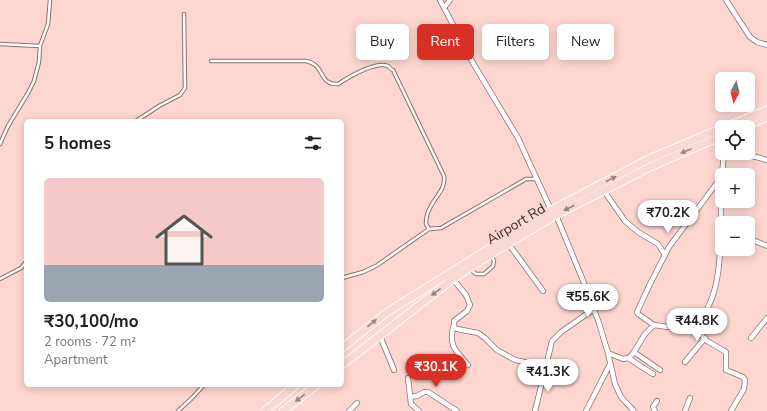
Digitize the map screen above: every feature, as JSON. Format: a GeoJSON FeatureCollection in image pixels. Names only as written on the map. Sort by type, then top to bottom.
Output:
{"type":"FeatureCollection","features":[{"type":"Feature","properties":{"kind":"main road"},"geometry":{"type":"LineString","coordinates":[[742,120],[767,110]]}},
{"type":"Feature","properties":{"kind":"main road"},"geometry":{"type":"LineString","coordinates":[[755,122],[767,117]]}},
{"type":"Feature","properties":{"kind":"main road"},"geometry":{"type":"LineString","coordinates":[[344,346],[386,313],[551,210],[649,159],[715,131]]}},
{"type":"Feature","properties":{"kind":"main road","name":"Airport Rd"},"geometry":{"type":"LineString","coordinates":[[344,363],[453,279],[508,243],[556,215],[604,190],[652,166],[715,139]]}},
{"type":"Feature","properties":{"kind":"main road"},"geometry":{"type":"LineString","coordinates":[[265,411],[294,387]]}},
{"type":"Feature","properties":{"kind":"main road"},"geometry":{"type":"LineString","coordinates":[[283,411],[314,387]]}},
{"type":"Feature","properties":{"kind":"street"},"geometry":{"type":"LineString","coordinates":[[440,0],[473,63],[518,138],[551,210]]}},
{"type":"Feature","properties":{"kind":"street"},"geometry":{"type":"LineString","coordinates":[[444,8],[450,0]]}},
{"type":"Feature","properties":{"kind":"street"},"geometry":{"type":"LineString","coordinates":[[726,0],[750,37],[767,45]]}},
{"type":"Feature","properties":{"kind":"street"},"geometry":{"type":"LineString","coordinates":[[755,157],[767,160]]}},
{"type":"Feature","properties":{"kind":"street"},"geometry":{"type":"LineString","coordinates":[[715,186],[676,237],[637,310],[638,314],[654,325],[668,327],[681,322],[692,326],[705,338],[726,353],[726,370],[743,377],[746,380],[744,389],[731,411]]}},
{"type":"Feature","properties":{"kind":"street"},"geometry":{"type":"LineString","coordinates":[[604,190],[625,221],[638,232],[658,244],[665,256]]}},
{"type":"Feature","properties":{"kind":"street"},"geometry":{"type":"LineString","coordinates":[[556,215],[594,309],[608,353],[616,388],[621,397],[634,411]]}},
{"type":"Feature","properties":{"kind":"street"},"geometry":{"type":"LineString","coordinates":[[755,241],[767,246]]}},
{"type":"Feature","properties":{"kind":"street"},"geometry":{"type":"LineString","coordinates":[[508,243],[543,291]]}},
{"type":"Feature","properties":{"kind":"street"},"geometry":{"type":"LineString","coordinates":[[692,326],[701,318],[713,297],[720,256]]}},
{"type":"Feature","properties":{"kind":"street"},"geometry":{"type":"LineString","coordinates":[[453,279],[466,295],[470,305],[467,311],[454,321],[451,339],[453,347],[468,365]]}},
{"type":"Feature","properties":{"kind":"street"},"geometry":{"type":"LineString","coordinates":[[535,411],[551,344],[554,338],[594,309]]}},
{"type":"Feature","properties":{"kind":"street"},"geometry":{"type":"LineString","coordinates":[[751,338],[767,318]]}},
{"type":"Feature","properties":{"kind":"street"},"geometry":{"type":"LineString","coordinates":[[608,353],[623,359],[628,358],[634,352],[645,334],[654,325]]}},
{"type":"Feature","properties":{"kind":"street"},"geometry":{"type":"LineString","coordinates":[[453,327],[455,329],[478,333],[497,350],[516,360],[534,364],[544,372]]}},
{"type":"Feature","properties":{"kind":"street"},"geometry":{"type":"LineString","coordinates":[[380,336],[394,370]]}},
{"type":"Feature","properties":{"kind":"street"},"geometry":{"type":"LineString","coordinates":[[685,362],[705,338]]}},
{"type":"Feature","properties":{"kind":"street"},"geometry":{"type":"LineString","coordinates":[[634,352],[660,370]]}},
{"type":"Feature","properties":{"kind":"street"},"geometry":{"type":"LineString","coordinates":[[628,358],[653,374]]}},
{"type":"Feature","properties":{"kind":"street"},"geometry":{"type":"LineString","coordinates":[[586,411],[610,364]]}},
{"type":"Feature","properties":{"kind":"street"},"geometry":{"type":"LineString","coordinates":[[408,378],[412,406],[419,411]]}},
{"type":"Feature","properties":{"kind":"street"},"geometry":{"type":"LineString","coordinates":[[410,397],[428,392],[457,411]]}},
{"type":"Feature","properties":{"kind":"street"},"geometry":{"type":"LineString","coordinates":[[686,411],[690,398]]}},
{"type":"Feature","properties":{"kind":"street"},"geometry":{"type":"LineString","coordinates":[[655,411],[653,407],[657,401]]}},
{"type":"Feature","properties":{"kind":"street"},"geometry":{"type":"LineString","coordinates":[[350,411],[357,403]]}},
{"type":"Feature","properties":{"kind":"lane"},"geometry":{"type":"LineString","coordinates":[[0,144],[8,126],[34,81],[39,62],[40,46],[48,24],[50,0]]}},
{"type":"Feature","properties":{"kind":"lane"},"geometry":{"type":"LineString","coordinates":[[139,119],[180,95],[185,88],[184,14]]}},
{"type":"Feature","properties":{"kind":"lane"},"geometry":{"type":"LineString","coordinates":[[0,44],[40,46]]}},
{"type":"Feature","properties":{"kind":"lane"},"geometry":{"type":"LineString","coordinates":[[211,61],[306,60],[315,63],[326,80],[334,84],[338,84],[373,66],[388,66],[393,70],[444,176],[445,180],[443,188],[429,209],[426,224],[429,229]]}},
{"type":"Feature","properties":{"kind":"lane"},"geometry":{"type":"LineString","coordinates":[[344,277],[363,272],[376,266],[429,229],[441,228],[526,179],[537,179]]}},
{"type":"Feature","properties":{"kind":"lane"},"geometry":{"type":"LineString","coordinates":[[469,268],[476,274],[486,272],[492,268],[494,264],[492,254]]}},
{"type":"Feature","properties":{"kind":"lane"},"geometry":{"type":"LineString","coordinates":[[0,279],[21,268],[24,264]]}},
{"type":"Feature","properties":{"kind":"lane"},"geometry":{"type":"LineString","coordinates":[[178,411],[202,387]]}}]}
